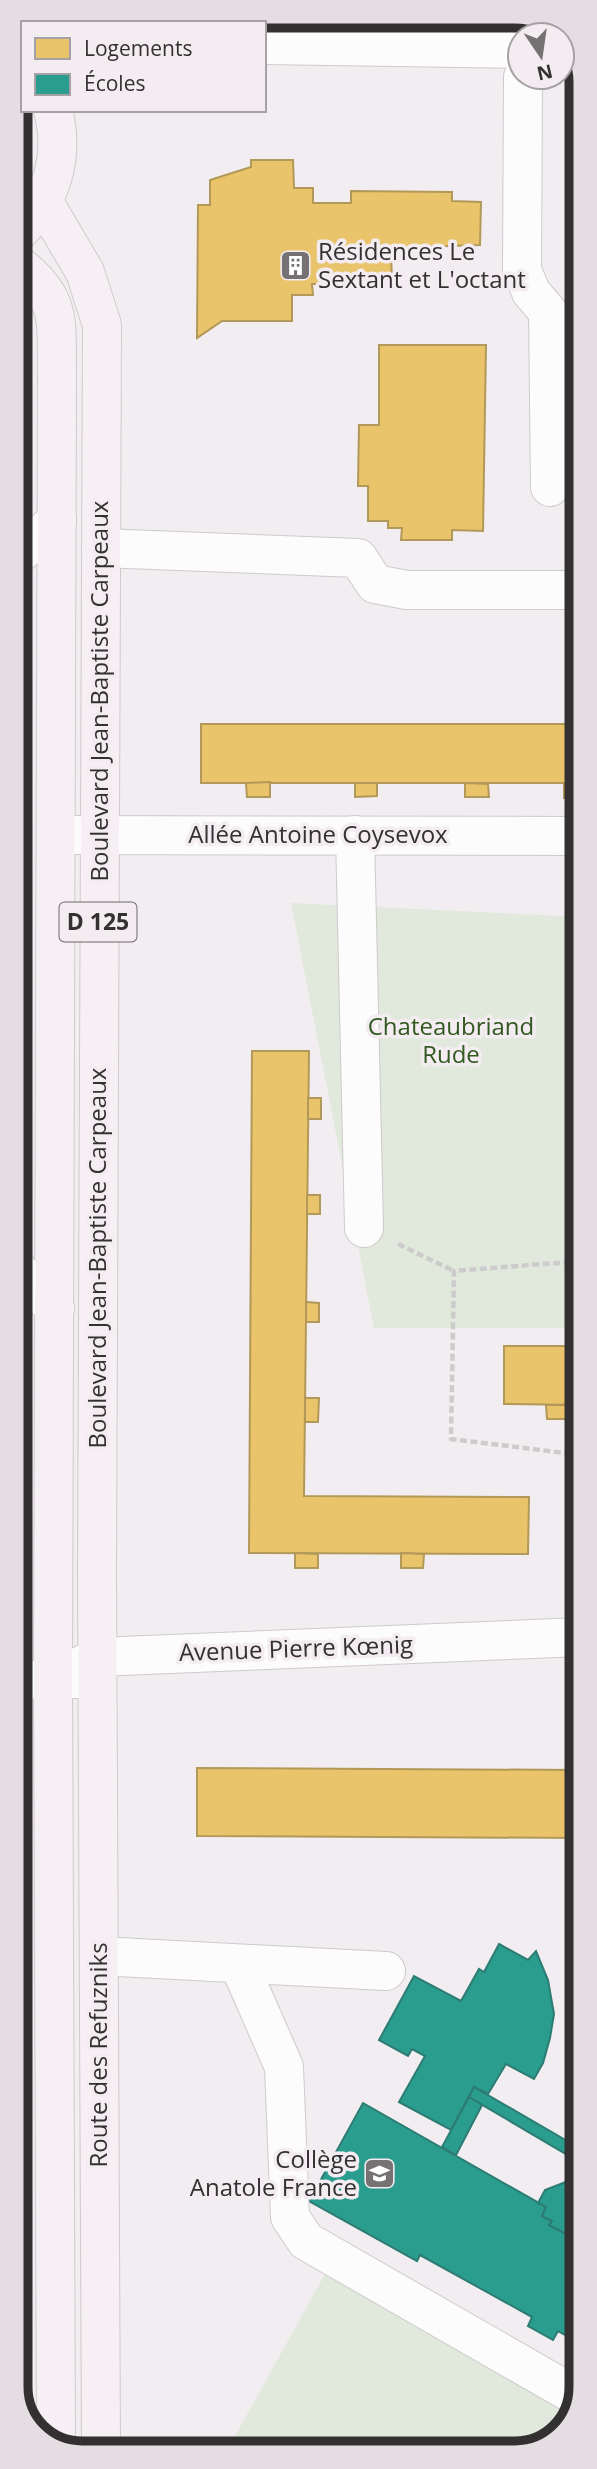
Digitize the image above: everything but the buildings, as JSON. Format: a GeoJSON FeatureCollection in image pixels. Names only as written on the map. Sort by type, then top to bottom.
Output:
{"type":"FeatureCollection","features":[{"type":"Feature","properties":{"kind":"main road"},"geometry":{"type":"LineString","coordinates":[[28,219],[43,201],[54,178],[58,153],[53,112]]}},
{"type":"Feature","properties":{"kind":"main road","name":"Boulevard Jean-Baptiste Carpeaux"},"geometry":{"type":"LineString","coordinates":[[43,201],[85,272],[102,325],[98,835],[97,1668]]}},
{"type":"Feature","properties":{"kind":"main road","name":"Boulevard Jean-Baptiste Carpeaux"},"geometry":{"type":"LineString","coordinates":[[28,273],[46,289],[54,317],[57,520],[55,1309],[41,1672]]}},
{"type":"Feature","properties":{"kind":"main road","name":"Route des Refuzniks"},"geometry":{"type":"LineString","coordinates":[[97,1668],[101,2441]]}},
{"type":"Feature","properties":{"kind":"main road","name":"Route des Refuzniks"},"geometry":{"type":"LineString","coordinates":[[41,1672],[56,2434]]}},
{"type":"Feature","properties":{"kind":"street"},"geometry":{"type":"LineString","coordinates":[[266,45],[506,49]]}},
{"type":"Feature","properties":{"kind":"street"},"geometry":{"type":"LineString","coordinates":[[523,91],[522,270],[531,292],[548,312],[550,487]]}},
{"type":"Feature","properties":{"kind":"street"},"geometry":{"type":"LineString","coordinates":[[28,546],[57,520]]}},
{"type":"Feature","properties":{"kind":"street"},"geometry":{"type":"LineString","coordinates":[[101,548],[358,558],[375,584],[407,590],[569,590]]}},
{"type":"Feature","properties":{"kind":"street","name":"Allée Antoine Coysevox"},"geometry":{"type":"LineString","coordinates":[[56,835],[569,836]]}},
{"type":"Feature","properties":{"kind":"street"},"geometry":{"type":"LineString","coordinates":[[355,835],[364,1228]]}},
{"type":"Feature","properties":{"kind":"street"},"geometry":{"type":"LineString","coordinates":[[28,1281],[55,1309]]}},
{"type":"Feature","properties":{"kind":"street","name":"Avenue Pierre Kœnig"},"geometry":{"type":"LineString","coordinates":[[41,1672],[569,1638]]}},
{"type":"Feature","properties":{"kind":"street"},"geometry":{"type":"LineString","coordinates":[[99,1956],[386,1970]]}},
{"type":"Feature","properties":{"kind":"street"},"geometry":{"type":"LineString","coordinates":[[239,1964],[284,2067],[290,2217],[306,2241],[569,2392]]}},
{"type":"Feature","properties":{"kind":"path"},"geometry":{"type":"LineString","coordinates":[[364,1228],[454,1271],[569,1262]]}},
{"type":"Feature","properties":{"kind":"path"},"geometry":{"type":"LineString","coordinates":[[454,1271],[451,1439],[569,1454]]}},
{"type":"Feature","properties":{"kind":"green space","name":"Chateaubriand Rude"},"geometry":{"type":"Polygon","coordinates":[[[291,903],[569,916],[569,1328],[374,1328],[291,903]]]}},
{"type":"Feature","properties":{"kind":"green space"},"geometry":{"type":"Polygon","coordinates":[[[325,2274],[565,2406],[551,2428],[536,2437],[515,2441],[240,2441],[234,2438],[325,2274]]]}},
{"type":"Feature","properties":{"kind":"place","name":"Résidences Le Sextant et L'octant"},"geometry":{"type":"Point","coordinates":[295,266]}},
{"type":"Feature","properties":{"kind":"place","name":"Collège Anatole France"},"geometry":{"type":"Point","coordinates":[380,2174]}}]}
